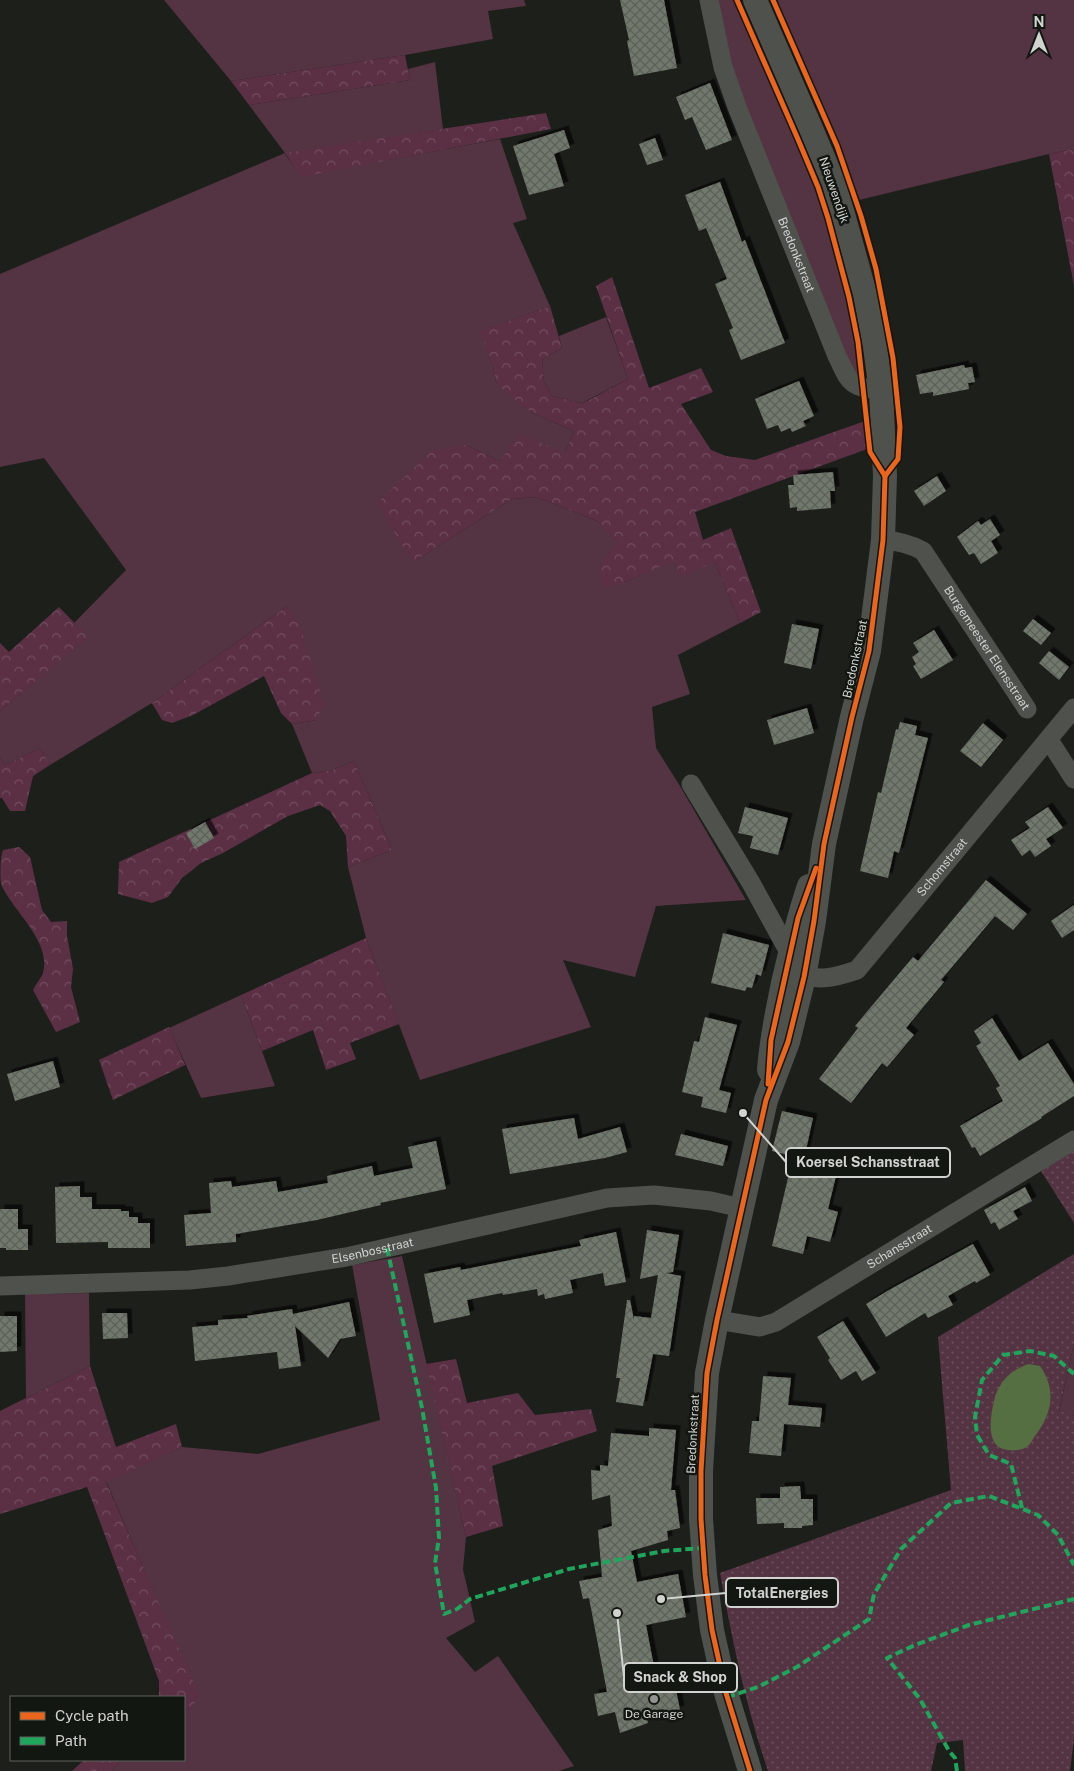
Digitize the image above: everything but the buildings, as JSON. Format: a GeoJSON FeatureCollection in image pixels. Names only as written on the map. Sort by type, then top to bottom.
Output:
{"type":"FeatureCollection","features":[{"type":"Feature","properties":{"kind":"street","name":"Bredonkstraat"},"geometry":{"type":"LineString","coordinates":[[709,0],[724,67],[737,107],[837,356],[848,379],[855,386],[881,390],[885,476],[883,540],[869,651],[852,717],[824,844],[798,918],[793,967],[771,1040],[766,1100],[716,1320],[707,1373],[701,1454],[701,1519],[705,1575],[712,1630],[726,1692],[750,1771]]}},
{"type":"Feature","properties":{"kind":"street","name":"Nieuwendijk"},"geometry":{"type":"LineString","coordinates":[[754,0],[812,131],[838,197],[865,294],[881,390]]}},
{"type":"Feature","properties":{"kind":"street","name":"Burgemeester Elensstraat"},"geometry":{"type":"LineString","coordinates":[[883,540],[913,545],[923,551],[1028,709]]}},
{"type":"Feature","properties":{"kind":"street","name":"Schomstraat"},"geometry":{"type":"LineString","coordinates":[[793,967],[834,978],[857,970],[1074,708]]}},
{"type":"Feature","properties":{"kind":"street"},"geometry":{"type":"LineString","coordinates":[[1049,740],[1074,779]]}},
{"type":"Feature","properties":{"kind":"street"},"geometry":{"type":"LineString","coordinates":[[691,784],[752,883],[793,967]]}},
{"type":"Feature","properties":{"kind":"street","name":"Schansstraat"},"geometry":{"type":"LineString","coordinates":[[716,1320],[760,1327],[776,1322],[1074,1140]]}},
{"type":"Feature","properties":{"kind":"street","name":"Elsenbosstraat"},"geometry":{"type":"LineString","coordinates":[[0,1286],[190,1280],[236,1275],[346,1257],[606,1198],[654,1195],[711,1201],[741,1208]]}},
{"type":"Feature","properties":{"kind":"shaded area"},"geometry":{"type":"Polygon","coordinates":[[[164,0],[524,0],[526,6],[488,11],[493,39],[405,55],[231,81],[164,0]]]}},
{"type":"Feature","properties":{"kind":"shaded area"},"geometry":{"type":"Polygon","coordinates":[[[715,0],[735,0],[807,165],[824,212],[843,282],[861,377],[854,374],[734,81],[715,0]]]}},
{"type":"Feature","properties":{"kind":"shaded area"},"geometry":{"type":"Polygon","coordinates":[[[776,0],[1074,0],[1074,149],[859,200],[828,118],[776,0]]]}},
{"type":"Feature","properties":{"kind":"shaded area"},"geometry":{"type":"Polygon","coordinates":[[[435,62],[443,129],[285,154],[301,176],[500,139],[527,219],[513,223],[550,306],[481,331],[493,366],[496,382],[533,413],[574,431],[565,452],[500,461],[466,445],[415,561],[512,499],[537,497],[597,521],[618,541],[600,567],[625,582],[675,559],[715,562],[740,623],[678,655],[690,694],[652,707],[656,748],[746,900],[656,906],[635,977],[563,960],[591,1027],[420,1080],[366,938],[348,867],[392,850],[354,761],[332,770],[312,773],[292,724],[316,720],[287,606],[152,703],[50,765],[40,748],[5,765],[0,757],[0,711],[87,637],[74,623],[126,570],[44,458],[0,467],[0,274],[285,153],[249,105],[410,80],[408,69],[435,62]]]}},
{"type":"Feature","properties":{"kind":"shaded area"},"geometry":{"type":"Polygon","coordinates":[[[606,317],[628,379],[582,403],[552,396],[544,382],[542,360],[562,348],[559,336],[606,317]]]}},
{"type":"Feature","properties":{"kind":"shaded area"},"geometry":{"type":"Polygon","coordinates":[[[241,995],[275,1086],[201,1098],[169,1028],[241,995]]]}},
{"type":"Feature","properties":{"kind":"shaded area"},"geometry":{"type":"Polygon","coordinates":[[[1074,1150],[1074,1223],[1041,1171],[1074,1150]]]}},
{"type":"Feature","properties":{"kind":"shaded area"},"geometry":{"type":"Polygon","coordinates":[[[1074,1254],[1074,1343],[1059,1411],[1074,1416],[1074,1739],[1070,1771],[965,1771],[963,1740],[937,1743],[931,1771],[768,1771],[740,1673],[720,1573],[951,1490],[938,1337],[1074,1254]]]}},
{"type":"Feature","properties":{"kind":"shaded area"},"geometry":{"type":"Polygon","coordinates":[[[402,1256],[466,1537],[463,1569],[475,1622],[446,1638],[475,1672],[498,1656],[574,1766],[559,1771],[112,1771],[120,1761],[185,1761],[185,1714],[199,1697],[106,1481],[182,1447],[258,1454],[380,1420],[352,1265],[402,1256]]]}},
{"type":"Feature","properties":{"kind":"shaded area"},"geometry":{"type":"Polygon","coordinates":[[[89,1293],[90,1366],[26,1398],[25,1294],[89,1293]]]}},
{"type":"Feature","properties":{"kind":"shaded area"},"geometry":{"type":"Polygon","coordinates":[[[1074,1343],[1074,1416],[1059,1412],[1074,1343]]]}},
{"type":"Feature","properties":{"kind":"shaded area"},"geometry":{"type":"Polygon","coordinates":[[[1029,1364],[1040,1366],[1049,1384],[1049,1411],[1041,1428],[1028,1446],[1017,1450],[1003,1449],[997,1446],[991,1435],[991,1421],[996,1394],[1007,1377],[1017,1369],[1029,1364]]]}},
{"type":"Feature","properties":{"kind":"green space"},"geometry":{"type":"Polygon","coordinates":[[[405,55],[410,80],[249,105],[231,81],[405,55]]]}},
{"type":"Feature","properties":{"kind":"green space"},"geometry":{"type":"Polygon","coordinates":[[[546,113],[551,129],[301,177],[285,153],[546,113]]]}},
{"type":"Feature","properties":{"kind":"green space"},"geometry":{"type":"Polygon","coordinates":[[[1074,149],[1074,286],[1049,154],[1074,149]]]}},
{"type":"Feature","properties":{"kind":"green space"},"geometry":{"type":"Polygon","coordinates":[[[612,277],[649,388],[701,368],[713,392],[681,404],[711,450],[726,456],[755,460],[865,421],[867,449],[695,512],[703,540],[731,528],[761,612],[740,623],[715,562],[680,577],[675,560],[625,582],[606,588],[600,581],[600,566],[617,541],[597,521],[537,497],[512,499],[415,561],[407,554],[377,503],[433,450],[466,445],[500,461],[519,435],[565,452],[574,431],[533,413],[510,396],[496,382],[493,366],[480,331],[550,306],[562,348],[542,360],[544,382],[552,396],[582,403],[628,379],[596,286],[612,277]]]}},
{"type":"Feature","properties":{"kind":"green space"},"geometry":{"type":"Polygon","coordinates":[[[287,606],[299,623],[324,704],[316,720],[292,724],[281,713],[264,676],[193,715],[172,723],[162,720],[152,703],[287,606]]]}},
{"type":"Feature","properties":{"kind":"green space"},"geometry":{"type":"Polygon","coordinates":[[[59,607],[88,637],[0,711],[0,643],[9,652],[59,607]]]}},
{"type":"Feature","properties":{"kind":"green space"},"geometry":{"type":"Polygon","coordinates":[[[40,748],[50,765],[33,776],[25,811],[10,811],[2,798],[0,798],[0,757],[5,765],[40,748]]]}},
{"type":"Feature","properties":{"kind":"green space"},"geometry":{"type":"Polygon","coordinates":[[[354,761],[392,850],[348,867],[346,836],[330,811],[320,805],[288,816],[223,853],[201,863],[182,878],[168,897],[152,903],[118,894],[119,862],[312,773],[332,770],[354,761]]]}},
{"type":"Feature","properties":{"kind":"green space"},"geometry":{"type":"Polygon","coordinates":[[[19,847],[30,857],[42,910],[51,922],[67,921],[67,936],[73,969],[71,987],[80,1022],[56,1032],[33,990],[43,973],[42,949],[1,884],[0,872],[3,850],[19,847]]]}},
{"type":"Feature","properties":{"kind":"green space"},"geometry":{"type":"Polygon","coordinates":[[[366,938],[399,1024],[350,1043],[356,1059],[326,1070],[313,1030],[262,1051],[241,995],[366,938]]]}},
{"type":"Feature","properties":{"kind":"green space"},"geometry":{"type":"Polygon","coordinates":[[[169,1027],[185,1065],[113,1100],[99,1060],[169,1027]]]}},
{"type":"Feature","properties":{"kind":"green space"},"geometry":{"type":"Polygon","coordinates":[[[456,1359],[467,1403],[518,1393],[535,1415],[591,1409],[597,1431],[492,1466],[503,1526],[466,1537],[426,1364],[456,1359]]]}},
{"type":"Feature","properties":{"kind":"green space"},"geometry":{"type":"Polygon","coordinates":[[[90,1366],[116,1447],[176,1424],[182,1447],[106,1482],[200,1697],[185,1714],[185,1696],[159,1696],[159,1681],[87,1487],[0,1514],[0,1411],[90,1366]]]}},
{"type":"Feature","properties":{"kind":"green space"},"geometry":{"type":"Polygon","coordinates":[[[83,1761],[120,1761],[112,1771],[72,1771],[83,1761]]]}},
{"type":"Feature","properties":{"kind":"marked path"},"geometry":{"type":"LineString","coordinates":[[387,1248],[422,1408],[436,1488],[439,1538],[435,1563],[444,1614],[457,1609],[470,1599],[569,1569],[664,1551],[703,1548]]}},
{"type":"Feature","properties":{"kind":"marked path"},"geometry":{"type":"LineString","coordinates":[[1022,1508],[1011,1464],[989,1455],[977,1435],[975,1417],[982,1380],[1003,1355],[1030,1351],[1054,1356],[1074,1374]]}},
{"type":"Feature","properties":{"kind":"marked path"},"geometry":{"type":"LineString","coordinates":[[727,1697],[758,1687],[797,1667],[869,1619],[874,1594],[901,1549],[951,1503],[989,1496],[1038,1515],[1058,1535],[1074,1565]]}},
{"type":"Feature","properties":{"kind":"marked path"},"geometry":{"type":"LineString","coordinates":[[957,1771],[955,1758],[949,1751],[920,1699],[887,1658],[915,1645],[969,1625],[1074,1599]]}},
{"type":"Feature","properties":{"kind":"cycle path"},"geometry":{"type":"LineString","coordinates":[[737,0],[818,187],[828,218],[849,297],[858,342],[870,452],[885,476]]}},
{"type":"Feature","properties":{"kind":"cycle path"},"geometry":{"type":"LineString","coordinates":[[773,0],[837,146],[861,216],[876,269],[893,358],[900,427],[898,459],[885,476]]}},
{"type":"Feature","properties":{"kind":"cycle path"},"geometry":{"type":"LineString","coordinates":[[750,1771],[726,1693],[712,1630],[705,1575],[701,1519],[701,1471],[707,1373],[766,1100],[788,1042],[804,977],[814,921],[824,844],[852,717],[869,651],[883,540],[885,476]]}},
{"type":"Feature","properties":{"kind":"cycle path"},"geometry":{"type":"LineString","coordinates":[[768,1084],[771,1040],[798,918],[816,868]]}},
{"type":"Feature","properties":{"kind":"place","name":"Koersel Schansstraat"},"geometry":{"type":"Point","coordinates":[743,1113]}},
{"type":"Feature","properties":{"kind":"place","name":"TotalEnergies"},"geometry":{"type":"Point","coordinates":[661,1599]}},
{"type":"Feature","properties":{"kind":"place","name":"Snack & Shop"},"geometry":{"type":"Point","coordinates":[617,1613]}},
{"type":"Feature","properties":{"kind":"place","name":"De Garage"},"geometry":{"type":"Point","coordinates":[654,1699]}}]}
